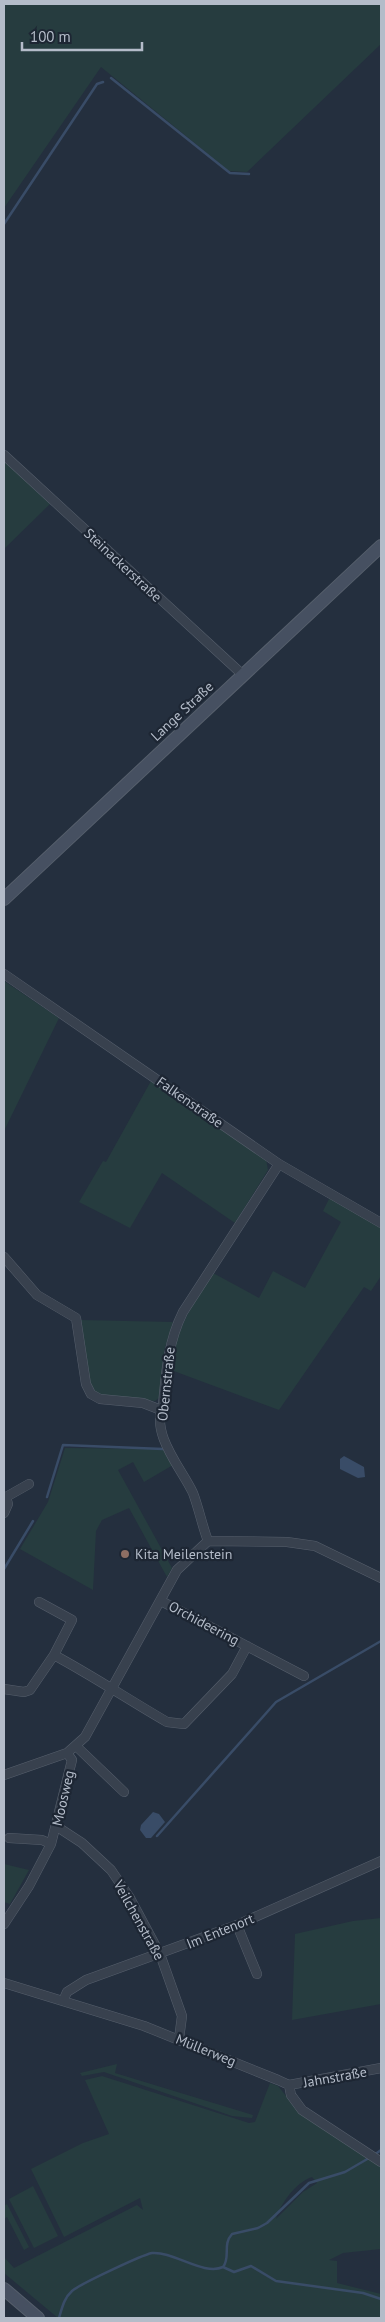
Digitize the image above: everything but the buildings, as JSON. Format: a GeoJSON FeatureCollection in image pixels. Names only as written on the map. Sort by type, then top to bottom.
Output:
{"type":"FeatureCollection","features":[{"type":"Feature","properties":{"kind":"street","name":"Steinackerstraße"},"geometry":{"type":"LineString","coordinates":[[4,455],[243,675]]}},
{"type":"Feature","properties":{"kind":"street","name":"Lange Straße"},"geometry":{"type":"LineString","coordinates":[[4,899],[381,546]]}},
{"type":"Feature","properties":{"kind":"street","name":"Falkenstraße"},"geometry":{"type":"LineString","coordinates":[[4,974],[279,1164],[381,1223]]}},
{"type":"Feature","properties":{"kind":"street","name":"Obernstraße"},"geometry":{"type":"LineString","coordinates":[[208,1541],[192,1492],[164,1444],[161,1410],[168,1352],[174,1330],[198,1287],[279,1164]]}},
{"type":"Feature","properties":{"kind":"street"},"geometry":{"type":"LineString","coordinates":[[4,1257],[37,1295],[76,1318],[86,1384],[91,1394],[100,1399],[143,1403],[161,1410]]}},
{"type":"Feature","properties":{"kind":"street"},"geometry":{"type":"LineString","coordinates":[[4,1513],[8,1504],[5,1497],[29,1484]]}},
{"type":"Feature","properties":{"kind":"street"},"geometry":{"type":"LineString","coordinates":[[4,1775],[66,1753],[77,1747],[85,1738],[177,1570],[208,1541],[287,1542],[315,1546],[381,1578]]}},
{"type":"Feature","properties":{"kind":"street","name":"Orchideering"},"geometry":{"type":"LineString","coordinates":[[161,1601],[304,1676]]}},
{"type":"Feature","properties":{"kind":"street"},"geometry":{"type":"LineString","coordinates":[[4,1689],[24,1692],[30,1690],[54,1655],[72,1620],[39,1602]]}},
{"type":"Feature","properties":{"kind":"street","name":"Orchideering"},"geometry":{"type":"LineString","coordinates":[[112,1689],[167,1722],[184,1724],[232,1674],[247,1646]]}},
{"type":"Feature","properties":{"kind":"street"},"geometry":{"type":"LineString","coordinates":[[54,1655],[105,1683],[112,1689]]}},
{"type":"Feature","properties":{"kind":"street"},"geometry":{"type":"LineString","coordinates":[[77,1747],[124,1792]]}},
{"type":"Feature","properties":{"kind":"street","name":"Moosweg"},"geometry":{"type":"LineString","coordinates":[[4,1924],[29,1886],[52,1844],[72,1760],[66,1753]]}},
{"type":"Feature","properties":{"kind":"street","name":"Veilchenstraße"},"geometry":{"type":"LineString","coordinates":[[56,1826],[82,1843],[111,1870],[130,1898],[160,1954],[182,2016],[179,2039]]}},
{"type":"Feature","properties":{"kind":"street","name":"Moosweg"},"geometry":{"type":"LineString","coordinates":[[8,1838],[42,1840],[52,1844]]}},
{"type":"Feature","properties":{"kind":"street","name":"Im Entenort"},"geometry":{"type":"LineString","coordinates":[[63,2001],[67,1992],[86,1980],[237,1925],[381,1861]]}},
{"type":"Feature","properties":{"kind":"street"},"geometry":{"type":"LineString","coordinates":[[237,1925],[257,1974]]}},
{"type":"Feature","properties":{"kind":"street","name":"Müllerweg"},"geometry":{"type":"LineString","coordinates":[[4,1983],[179,2039],[289,2085]]}},
{"type":"Feature","properties":{"kind":"street","name":"Jahnstraße"},"geometry":{"type":"LineString","coordinates":[[289,2085],[381,2068]]}},
{"type":"Feature","properties":{"kind":"street"},"geometry":{"type":"LineString","coordinates":[[289,2085],[291,2095],[302,2110],[369,2152],[380,2161]]}},
{"type":"Feature","properties":{"kind":"street"},"geometry":{"type":"LineString","coordinates":[[4,2289],[38,2318]]}},
{"type":"Feature","properties":{"kind":"green space"},"geometry":{"type":"Polygon","coordinates":[[[4,4],[381,4],[381,44],[247,172],[229,171],[101,67],[4,208],[4,4]]]}},
{"type":"Feature","properties":{"kind":"green space"},"geometry":{"type":"Polygon","coordinates":[[[4,459],[50,504],[4,549],[4,459]]]}},
{"type":"Feature","properties":{"kind":"green space"},"geometry":{"type":"Polygon","coordinates":[[[4,981],[59,1018],[4,1131],[4,981]]]}},
{"type":"Feature","properties":{"kind":"green space"},"geometry":{"type":"Polygon","coordinates":[[[151,1081],[266,1159],[268,1170],[235,1223],[162,1173],[130,1228],[79,1202],[103,1161],[106,1162],[151,1081]]]}},
{"type":"Feature","properties":{"kind":"green space"},"geometry":{"type":"Polygon","coordinates":[[[330,1197],[381,1227],[381,1276],[371,1291],[364,1287],[279,1410],[171,1370],[176,1343],[185,1319],[213,1273],[259,1298],[273,1271],[305,1288],[341,1222],[323,1211],[330,1197]]]}},
{"type":"Feature","properties":{"kind":"green space"},"geometry":{"type":"Polygon","coordinates":[[[81,1320],[173,1322],[164,1351],[160,1397],[155,1401],[99,1396],[93,1392],[89,1383],[81,1320]]]}},
{"type":"Feature","properties":{"kind":"green space"},"geometry":{"type":"Polygon","coordinates":[[[65,1448],[164,1449],[173,1465],[144,1482],[133,1462],[118,1470],[172,1568],[167,1577],[129,1508],[102,1520],[96,1531],[93,1590],[20,1549],[48,1502],[65,1448]]]}},
{"type":"Feature","properties":{"kind":"green space"},"geometry":{"type":"Polygon","coordinates":[[[4,1864],[29,1870],[10,1904],[4,1902],[4,1864]]]}},
{"type":"Feature","properties":{"kind":"green space"},"geometry":{"type":"Polygon","coordinates":[[[381,1918],[381,2004],[292,2020],[295,1934],[353,1921],[381,1918]]]}},
{"type":"Feature","properties":{"kind":"green space"},"geometry":{"type":"Polygon","coordinates":[[[117,2064],[115,2073],[253,2115],[252,2118],[232,2116],[104,2072],[82,2076],[80,2073],[117,2064]]]}},
{"type":"Feature","properties":{"kind":"green space"},"geometry":{"type":"Polygon","coordinates":[[[102,2076],[249,2123],[255,2122],[270,2083],[278,2086],[299,2112],[381,2165],[381,2249],[343,2253],[329,2260],[337,2261],[337,2283],[381,2294],[381,2318],[58,2318],[4,2273],[4,2257],[14,2268],[137,2205],[143,2210],[140,2198],[64,2237],[31,2169],[83,2143],[109,2134],[85,2080],[102,2076]],[[312,2177],[294,2189],[285,2200],[276,2219],[303,2192],[317,2183],[312,2177]]]}},
{"type":"Feature","properties":{"kind":"green space"},"geometry":{"type":"Polygon","coordinates":[[[33,2186],[58,2236],[34,2248],[9,2199],[33,2186]]]}},
{"type":"Feature","properties":{"kind":"green space"},"geometry":{"type":"Polygon","coordinates":[[[7,2204],[29,2247],[24,2250],[7,2217],[4,2219],[4,2206],[7,2204]]]}},
{"type":"Feature","properties":{"kind":"water"},"geometry":{"type":"Polygon","coordinates":[[[344,1456],[364,1467],[365,1477],[358,1478],[340,1469],[340,1459],[344,1456]]]}},
{"type":"Feature","properties":{"kind":"water"},"geometry":{"type":"Polygon","coordinates":[[[153,1812],[159,1814],[165,1822],[151,1838],[146,1838],[140,1830],[141,1825],[153,1812]]]}},
{"type":"Feature","properties":{"kind":"waterway"},"geometry":{"type":"LineString","coordinates":[[111,78],[230,173],[249,174]]}},
{"type":"Feature","properties":{"kind":"waterway"},"geometry":{"type":"LineString","coordinates":[[4,224],[97,84],[103,82]]}},
{"type":"Feature","properties":{"kind":"waterway"},"geometry":{"type":"LineString","coordinates":[[47,1497],[63,1445],[163,1449]]}},
{"type":"Feature","properties":{"kind":"waterway"},"geometry":{"type":"LineString","coordinates":[[4,1569],[33,1521]]}},
{"type":"Feature","properties":{"kind":"waterway"},"geometry":{"type":"LineString","coordinates":[[157,1836],[276,1702],[381,1641]]}},
{"type":"Feature","properties":{"kind":"waterway"},"geometry":{"type":"LineString","coordinates":[[374,2155],[381,2150]]}},
{"type":"Feature","properties":{"kind":"waterway"},"geometry":{"type":"LineString","coordinates":[[59,2318],[65,2300],[72,2291],[111,2270],[152,2253],[160,2253],[207,2268],[223,2267],[229,2238],[232,2234],[258,2228],[267,2223],[309,2183],[345,2172],[369,2158]]}},
{"type":"Feature","properties":{"kind":"waterway"},"geometry":{"type":"LineString","coordinates":[[223,2267],[234,2272],[251,2266],[276,2281],[363,2293],[381,2299]]}},
{"type":"Feature","properties":{"kind":"place","name":"Kita Meilenstein"},"geometry":{"type":"Point","coordinates":[125,1554]}}]}
